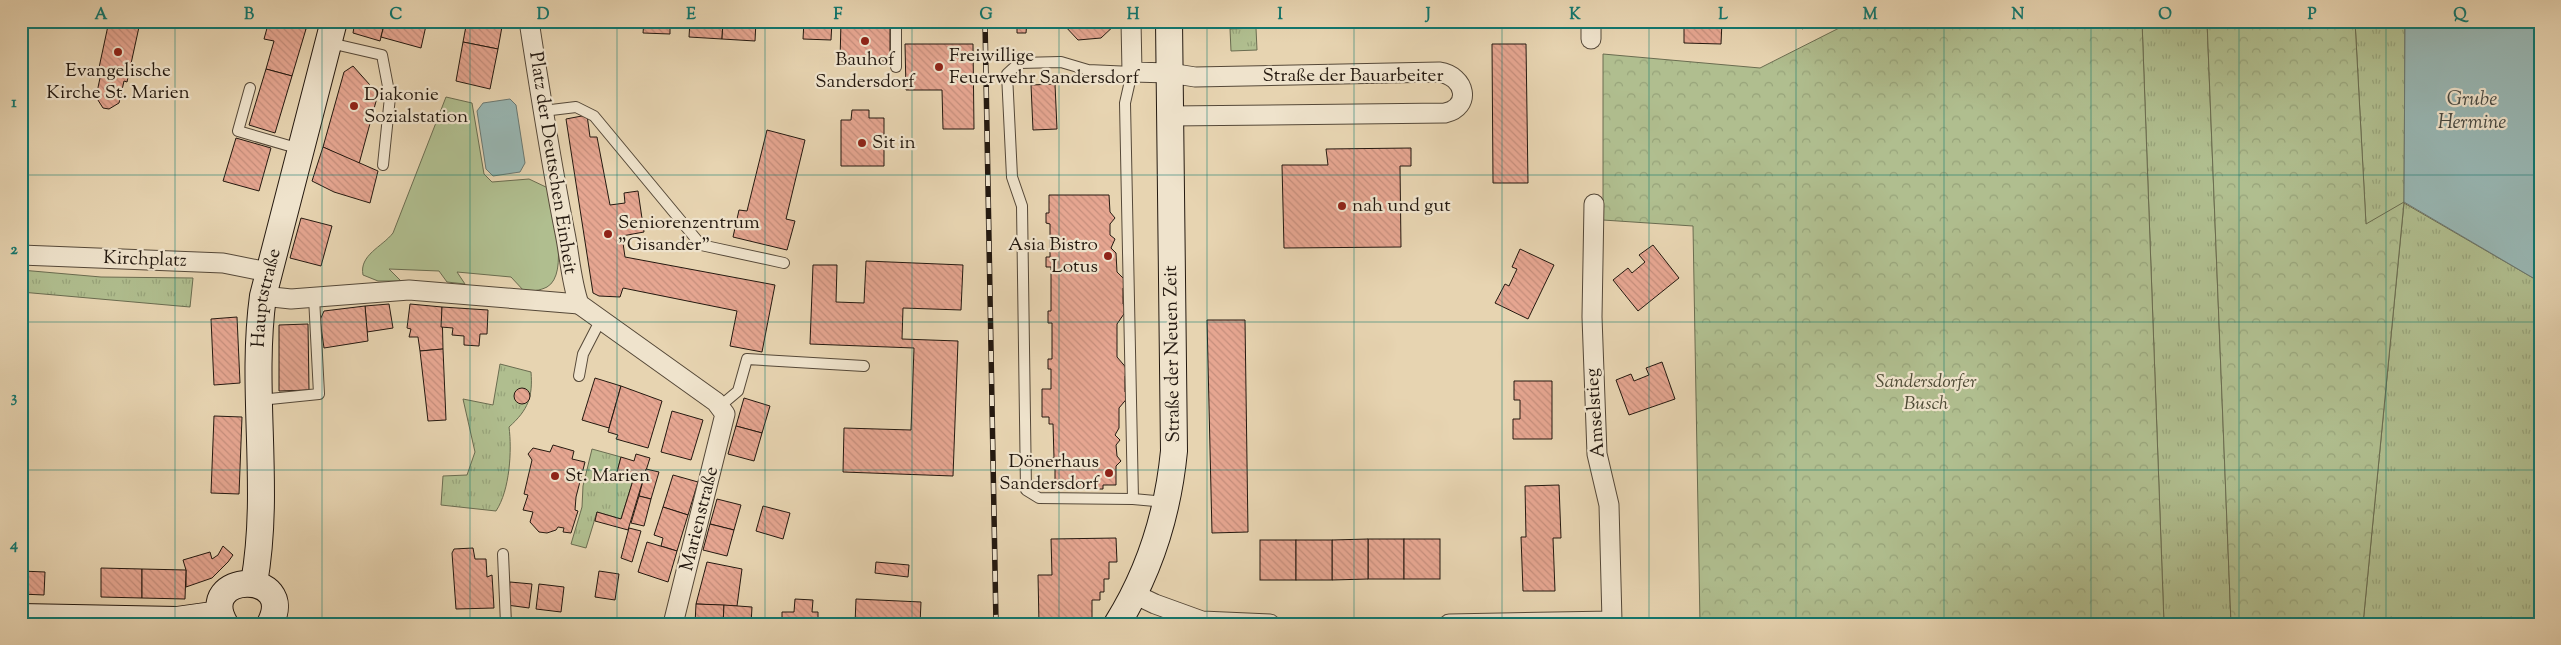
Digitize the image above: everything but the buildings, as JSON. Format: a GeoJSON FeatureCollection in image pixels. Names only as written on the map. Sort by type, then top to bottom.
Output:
{"type":"FeatureCollection","features":[{"type":"Feature","properties":{"kind":"street","name":"Platz der Deutschen Einheit"},"geometry":{"type":"LineString","coordinates":[[266,284],[288,299],[409,290],[579,304],[572,283],[570,258],[543,111],[529,21]]}},
{"type":"Feature","properties":{"kind":"street"},"geometry":{"type":"LineString","coordinates":[[1131,21],[1132,72],[1170,73]]}},
{"type":"Feature","properties":{"kind":"street","name":"Straße der Neuen Zeit"},"geometry":{"type":"LineString","coordinates":[[1117,624],[1134,594],[1149,560],[1167,502],[1174,460],[1169,21]]}},
{"type":"Feature","properties":{"kind":"street","name":"Hauptstraße"},"geometry":{"type":"LineString","coordinates":[[254,583],[262,531],[259,339],[266,284],[332,32]]}},
{"type":"Feature","properties":{"kind":"street","name":"Straße der Bauarbeiter"},"geometry":{"type":"LineString","coordinates":[[1170,73],[1194,77],[1439,72],[1449,73],[1457,78],[1461,86],[1462,96],[1459,105],[1454,111],[1445,113],[1170,116]]}},
{"type":"Feature","properties":{"kind":"street","name":"Amselstieg"},"geometry":{"type":"LineString","coordinates":[[1448,624],[1612,620],[1609,505],[1597,454],[1592,317],[1594,204]]}},
{"type":"Feature","properties":{"kind":"street","name":"Kirchplatz"},"geometry":{"type":"LineString","coordinates":[[21,255],[223,263],[266,284]]}},
{"type":"Feature","properties":{"kind":"street"},"geometry":{"type":"LineString","coordinates":[[579,304],[722,410]]}},
{"type":"Feature","properties":{"kind":"street","name":"Marienstraße"},"geometry":{"type":"LineString","coordinates":[[673,624],[722,410]]}},
{"type":"Feature","properties":{"kind":"street"},"geometry":{"type":"LineString","coordinates":[[21,617],[222,619],[222,600],[229,589],[241,583],[254,583],[262,586],[271,596],[279,622]]}},
{"type":"Feature","properties":{"kind":"street"},"geometry":{"type":"LineString","coordinates":[[1134,594],[1163,608],[1202,621],[1270,624]]}},
{"type":"Feature","properties":{"kind":"lane"},"geometry":{"type":"LineString","coordinates":[[896,21],[896,67]]}},
{"type":"Feature","properties":{"kind":"lane"},"geometry":{"type":"LineString","coordinates":[[332,32],[382,55],[390,97],[383,165]]}},
{"type":"Feature","properties":{"kind":"lane"},"geometry":{"type":"LineString","coordinates":[[1133,499],[1125,103],[1132,72],[1088,70],[1061,62],[1019,63],[1007,74],[1012,177],[1022,206],[1026,490],[1039,498],[1133,499],[1167,502]]}},
{"type":"Feature","properties":{"kind":"lane"},"geometry":{"type":"LineString","coordinates":[[250,88],[238,130],[301,149]]}},
{"type":"Feature","properties":{"kind":"lane"},"geometry":{"type":"LineString","coordinates":[[543,111],[576,107],[594,116],[701,245],[784,264]]}},
{"type":"Feature","properties":{"kind":"lane"},"geometry":{"type":"LineString","coordinates":[[260,400],[319,394],[314,297]]}},
{"type":"Feature","properties":{"kind":"lane"},"geometry":{"type":"LineString","coordinates":[[579,376],[584,354],[600,321]]}},
{"type":"Feature","properties":{"kind":"lane"},"geometry":{"type":"LineString","coordinates":[[722,410],[738,391],[747,359],[864,366]]}},
{"type":"Feature","properties":{"kind":"lane"},"geometry":{"type":"LineString","coordinates":[[503,554],[506,624]]}},
{"type":"Feature","properties":{"kind":"green space","name":"Sandersdorfer Busch"},"geometry":{"type":"Polygon","coordinates":[[[1853,21],[2142,21],[2164,624],[1700,624],[1693,226],[1603,220],[1603,54],[1760,68],[1853,21]]]}},
{"type":"Feature","properties":{"kind":"green space"},"geometry":{"type":"Polygon","coordinates":[[[2142,21],[2207,21],[2231,624],[2164,624],[2142,21]]]}},
{"type":"Feature","properties":{"kind":"green space"},"geometry":{"type":"Polygon","coordinates":[[[2207,21],[2355,21],[2366,224],[2404,202],[2363,624],[2231,624],[2207,21]]]}},
{"type":"Feature","properties":{"kind":"green space"},"geometry":{"type":"Polygon","coordinates":[[[2355,21],[2405,21],[2404,203],[2366,225],[2355,21]]]}},
{"type":"Feature","properties":{"kind":"green space"},"geometry":{"type":"Polygon","coordinates":[[[1256,28],[1257,50],[1231,51],[1230,29],[1256,28]]]}},
{"type":"Feature","properties":{"kind":"green space"},"geometry":{"type":"Polygon","coordinates":[[[446,97],[472,103],[484,174],[492,182],[529,179],[548,188],[556,226],[558,256],[554,280],[547,287],[533,291],[524,291],[511,277],[457,272],[465,284],[447,282],[439,271],[389,269],[401,281],[378,281],[363,275],[364,262],[393,233],[446,97]]]}},
{"type":"Feature","properties":{"kind":"green space"},"geometry":{"type":"Polygon","coordinates":[[[2404,203],[2540,282],[2540,624],[2363,624],[2404,203]]]}},
{"type":"Feature","properties":{"kind":"green space"},"geometry":{"type":"Polygon","coordinates":[[[21,270],[101,277],[193,278],[190,307],[21,292],[21,270]]]}},
{"type":"Feature","properties":{"kind":"green space"},"geometry":{"type":"Polygon","coordinates":[[[500,364],[531,372],[531,389],[528,402],[521,415],[509,427],[509,470],[501,502],[496,511],[441,505],[443,476],[467,475],[475,452],[463,399],[493,405],[500,364]]]}},
{"type":"Feature","properties":{"kind":"green space"},"geometry":{"type":"Polygon","coordinates":[[[592,449],[621,457],[617,472],[634,477],[621,519],[597,512],[586,548],[571,544],[582,507],[583,486],[592,449]]]}},
{"type":"Feature","properties":{"kind":"water","name":"Grube Hermine"},"geometry":{"type":"Polygon","coordinates":[[[2405,21],[2540,21],[2540,282],[2404,202],[2405,21]]]}},
{"type":"Feature","properties":{"kind":"water"},"geometry":{"type":"Polygon","coordinates":[[[510,99],[516,105],[525,163],[520,172],[493,176],[486,169],[477,111],[483,103],[510,99]]]}},
{"type":"Feature","properties":{"kind":"railway"},"geometry":{"type":"LineString","coordinates":[[985,21],[996,624]]}},
{"type":"Feature","properties":{"kind":"place","name":"Bauhof Sandersdorf"},"geometry":{"type":"Point","coordinates":[865,41]}},
{"type":"Feature","properties":{"kind":"place","name":"Evangelische Kirche St. Marien"},"geometry":{"type":"Point","coordinates":[118,52]}},
{"type":"Feature","properties":{"kind":"place","name":"Freiwillige Feuerwehr Sandersdorf"},"geometry":{"type":"Point","coordinates":[939,67]}},
{"type":"Feature","properties":{"kind":"place","name":"Diakonie Sozialstation"},"geometry":{"type":"Point","coordinates":[354,106]}},
{"type":"Feature","properties":{"kind":"place","name":"Sit in"},"geometry":{"type":"Point","coordinates":[862,143]}},
{"type":"Feature","properties":{"kind":"place","name":"nah und gut"},"geometry":{"type":"Point","coordinates":[1342,206]}},
{"type":"Feature","properties":{"kind":"place","name":"Seniorenzentrum \"Gisander\""},"geometry":{"type":"Point","coordinates":[608,234]}},
{"type":"Feature","properties":{"kind":"place","name":"Asia Bistro Lotus"},"geometry":{"type":"Point","coordinates":[1108,256]}},
{"type":"Feature","properties":{"kind":"place","name":"Dönerhaus Sandersdorf"},"geometry":{"type":"Point","coordinates":[1109,473]}},
{"type":"Feature","properties":{"kind":"place","name":"St. Marien"},"geometry":{"type":"Point","coordinates":[555,476]}}]}
